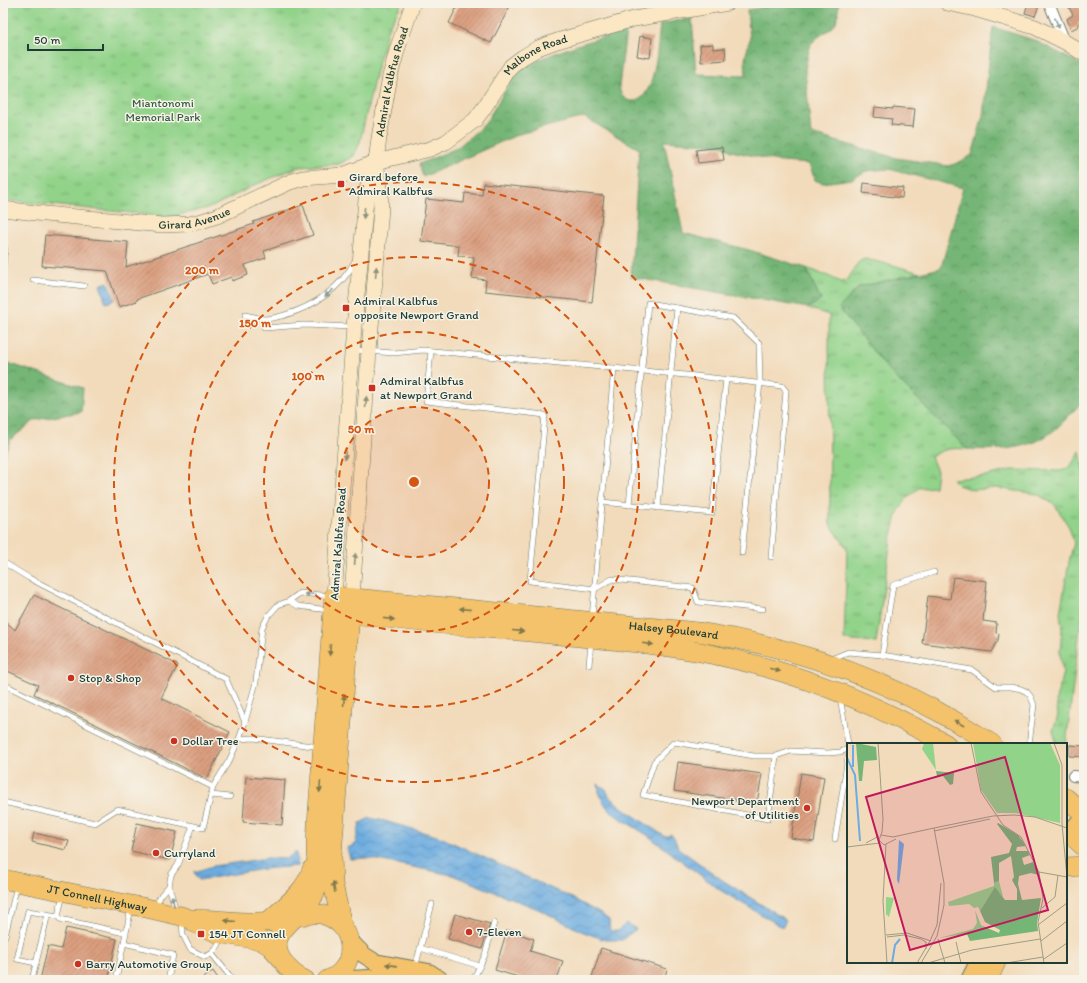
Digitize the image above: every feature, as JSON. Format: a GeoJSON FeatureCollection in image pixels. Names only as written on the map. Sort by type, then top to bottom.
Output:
{"type":"FeatureCollection","features":[{"type":"Feature","properties":{"kind":"highway","name":"Halsey Boulevard"},"geometry":{"type":"LineString","coordinates":[[342,605],[385,618],[591,630],[717,635],[771,646],[824,661],[864,676],[909,696],[990,743]]}},
{"type":"Feature","properties":{"kind":"highway","name":"Admiral Kalbfus Road"},"geometry":{"type":"LineString","coordinates":[[280,956],[278,946],[279,938],[284,928],[292,918],[308,904],[316,889],[319,874],[316,852],[322,748],[342,605]]}},
{"type":"Feature","properties":{"kind":"highway","name":"Admiral Kalbfus Road"},"geometry":{"type":"LineString","coordinates":[[342,605],[332,856],[333,884],[346,933]]}},
{"type":"Feature","properties":{"kind":"highway","name":"Halsey Boulevard"},"geometry":{"type":"LineString","coordinates":[[591,630],[661,646],[734,659],[787,674],[839,692],[890,714],[944,743]]}},
{"type":"Feature","properties":{"kind":"highway"},"geometry":{"type":"LineString","coordinates":[[1067,799],[1084,815]]}},
{"type":"Feature","properties":{"kind":"highway"},"geometry":{"type":"LineString","coordinates":[[1067,833],[1084,847]]}},
{"type":"Feature","properties":{"kind":"highway"},"geometry":{"type":"LineString","coordinates":[[268,922],[305,886],[310,877],[316,852]]}},
{"type":"Feature","properties":{"kind":"highway"},"geometry":{"type":"LineString","coordinates":[[1067,867],[1084,866]]}},
{"type":"Feature","properties":{"kind":"highway","name":"JT Connell Highway"},"geometry":{"type":"LineString","coordinates":[[10,880],[183,917],[247,922],[268,922],[320,914],[331,918],[346,933]]}},
{"type":"Feature","properties":{"kind":"highway","name":"JT Connell Highway"},"geometry":{"type":"LineString","coordinates":[[183,917],[208,930],[258,940],[270,946],[280,956],[292,973],[305,980]]}},
{"type":"Feature","properties":{"kind":"highway"},"geometry":{"type":"LineString","coordinates":[[330,979],[341,970],[346,963],[349,954],[346,933]]}},
{"type":"Feature","properties":{"kind":"highway"},"geometry":{"type":"LineString","coordinates":[[988,980],[996,963]]}},
{"type":"Feature","properties":{"kind":"main road","name":"Admiral Kalbfus Road"},"geometry":{"type":"LineString","coordinates":[[342,605],[352,350],[360,251],[367,189],[376,162],[390,76],[413,3]]}},
{"type":"Feature","properties":{"kind":"main road","name":"Malbone Road"},"geometry":{"type":"LineString","coordinates":[[376,162],[430,149],[446,142],[475,120],[511,66],[538,48],[556,41],[627,21],[728,3]]}},
{"type":"Feature","properties":{"kind":"main road"},"geometry":{"type":"LineString","coordinates":[[947,3],[975,9],[1035,27],[1065,42],[1084,54]]}},
{"type":"Feature","properties":{"kind":"main road","name":"Admiral Kalbfus Road"},"geometry":{"type":"LineString","coordinates":[[342,605],[369,351],[381,208],[380,186],[376,162]]}},
{"type":"Feature","properties":{"kind":"main road","name":"Girard Avenue"},"geometry":{"type":"LineString","coordinates":[[3,209],[162,225],[189,224],[217,216],[290,182],[303,178],[343,175],[376,162]]}},
{"type":"Feature","properties":{"kind":"main road"},"geometry":{"type":"LineString","coordinates":[[1067,833],[1084,815]]}},
{"type":"Feature","properties":{"kind":"main road"},"geometry":{"type":"LineString","coordinates":[[346,933],[364,955],[373,961],[412,974]]}},
{"type":"Feature","properties":{"kind":"main road"},"geometry":{"type":"LineString","coordinates":[[280,956],[289,980]]}},
{"type":"Feature","properties":{"kind":"main road"},"geometry":{"type":"LineString","coordinates":[[969,980],[978,963]]}},
{"type":"Feature","properties":{"kind":"main road"},"geometry":{"type":"LineString","coordinates":[[330,979],[344,980],[429,972],[441,980]]}},
{"type":"Feature","properties":{"kind":"street"},"geometry":{"type":"LineString","coordinates":[[1049,3],[1065,42]]}},
{"type":"Feature","properties":{"kind":"street"},"geometry":{"type":"LineString","coordinates":[[1073,776],[1084,777]]}},
{"type":"Feature","properties":{"kind":"lane"},"geometry":{"type":"LineString","coordinates":[[3,246],[5,248],[3,266]]}},
{"type":"Feature","properties":{"kind":"lane"},"geometry":{"type":"LineString","coordinates":[[245,315],[264,319],[272,318],[292,313],[317,302],[330,293],[348,273],[360,251]]}},
{"type":"Feature","properties":{"kind":"lane"},"geometry":{"type":"LineString","coordinates":[[33,280],[84,286]]}},
{"type":"Feature","properties":{"kind":"lane"},"geometry":{"type":"LineString","coordinates":[[629,505],[648,303],[732,318],[759,343],[760,383],[742,553]]}},
{"type":"Feature","properties":{"kind":"lane"},"geometry":{"type":"LineString","coordinates":[[658,508],[678,308]]}},
{"type":"Feature","properties":{"kind":"lane"},"geometry":{"type":"LineString","coordinates":[[264,328],[304,325],[354,327]]}},
{"type":"Feature","properties":{"kind":"lane"},"geometry":{"type":"LineString","coordinates":[[352,350],[394,353],[423,350],[726,379],[782,386],[786,391],[771,557]]}},
{"type":"Feature","properties":{"kind":"lane"},"geometry":{"type":"LineString","coordinates":[[431,351],[426,401],[545,415],[530,581],[595,589],[612,579],[693,588],[698,602],[763,609]]}},
{"type":"Feature","properties":{"kind":"lane"},"geometry":{"type":"LineString","coordinates":[[589,665],[614,368]]}},
{"type":"Feature","properties":{"kind":"lane"},"geometry":{"type":"LineString","coordinates":[[602,502],[712,513],[726,379]]}},
{"type":"Feature","properties":{"kind":"lane"},"geometry":{"type":"LineString","coordinates":[[3,562],[29,578],[226,679],[245,722]]}},
{"type":"Feature","properties":{"kind":"lane"},"geometry":{"type":"LineString","coordinates":[[882,655],[893,585],[934,572]]}},
{"type":"Feature","properties":{"kind":"lane"},"geometry":{"type":"LineString","coordinates":[[3,802],[95,823],[117,809],[203,828],[213,787],[230,759],[245,722],[256,682],[262,628],[273,609],[278,605],[289,601],[300,593],[342,605]]}},
{"type":"Feature","properties":{"kind":"lane"},"geometry":{"type":"LineString","coordinates":[[289,601],[298,606],[342,605]]}},
{"type":"Feature","properties":{"kind":"lane"},"geometry":{"type":"LineString","coordinates":[[824,661],[848,652],[882,655],[972,670],[996,687],[1016,688],[1027,692],[1031,696],[1034,706],[1029,743]]}},
{"type":"Feature","properties":{"kind":"lane"},"geometry":{"type":"LineString","coordinates":[[3,684],[213,787]]}},
{"type":"Feature","properties":{"kind":"lane"},"geometry":{"type":"LineString","coordinates":[[839,692],[848,743]]}},
{"type":"Feature","properties":{"kind":"lane"},"geometry":{"type":"LineString","coordinates":[[239,739],[253,738],[322,748]]}},
{"type":"Feature","properties":{"kind":"lane"},"geometry":{"type":"LineString","coordinates":[[776,756],[768,819],[643,795],[654,762],[674,742],[754,756],[776,756],[790,751],[828,753],[840,752],[847,749]]}},
{"type":"Feature","properties":{"kind":"lane"},"geometry":{"type":"LineString","coordinates":[[835,839],[847,763]]}},
{"type":"Feature","properties":{"kind":"lane"},"geometry":{"type":"LineString","coordinates":[[211,795],[230,797]]}},
{"type":"Feature","properties":{"kind":"lane"},"geometry":{"type":"LineString","coordinates":[[154,910],[161,895],[169,886],[171,875],[178,865],[193,826]]}},
{"type":"Feature","properties":{"kind":"lane"},"geometry":{"type":"LineString","coordinates":[[3,938],[5,936],[10,880]]}},
{"type":"Feature","properties":{"kind":"lane"},"geometry":{"type":"LineString","coordinates":[[169,886],[183,917],[183,935],[190,949],[205,957],[212,954],[218,948],[224,934]]}},
{"type":"Feature","properties":{"kind":"lane"},"geometry":{"type":"LineString","coordinates":[[58,916],[64,891]]}},
{"type":"Feature","properties":{"kind":"lane"},"geometry":{"type":"LineString","coordinates":[[412,974],[432,904]]}},
{"type":"Feature","properties":{"kind":"lane"},"geometry":{"type":"LineString","coordinates":[[116,980],[131,905]]}},
{"type":"Feature","properties":{"kind":"lane"},"geometry":{"type":"LineString","coordinates":[[36,963],[17,959],[28,911],[58,916],[60,919],[120,932],[124,932],[126,928]]}},
{"type":"Feature","properties":{"kind":"lane"},"geometry":{"type":"LineString","coordinates":[[32,980],[48,914]]}},
{"type":"Feature","properties":{"kind":"lane"},"geometry":{"type":"LineString","coordinates":[[473,980],[485,955],[494,923]]}},
{"type":"Feature","properties":{"kind":"lane"},"geometry":{"type":"LineString","coordinates":[[124,942],[173,955],[168,980]]}},
{"type":"Feature","properties":{"kind":"lane"},"geometry":{"type":"LineString","coordinates":[[420,948],[480,966]]}},
{"type":"Feature","properties":{"kind":"lane"},"geometry":{"type":"LineString","coordinates":[[212,954],[233,980]]}},
{"type":"Feature","properties":{"kind":"green space","name":"Miantonomi Memorial Park"},"geometry":{"type":"Polygon","coordinates":[[[3,3],[402,3],[388,28],[375,75],[360,142],[354,156],[339,164],[298,167],[257,184],[212,207],[170,217],[3,200],[3,3]]]}},
{"type":"Feature","properties":{"kind":"green space"},"geometry":{"type":"Polygon","coordinates":[[[790,3],[839,3],[836,22],[832,28],[818,37],[810,45],[805,69],[811,134],[896,158],[948,166],[958,163],[972,155],[983,116],[993,27],[1034,40],[1084,66],[1084,400],[1060,425],[1043,438],[1025,445],[1006,449],[967,449],[889,371],[839,308],[859,287],[941,268],[963,188],[889,169],[866,171],[852,179],[822,183],[815,180],[809,164],[782,162],[731,151],[723,145],[664,141],[683,233],[749,250],[806,268],[821,300],[808,308],[631,277],[639,149],[584,117],[519,134],[423,177],[419,164],[457,148],[485,124],[513,77],[523,68],[537,60],[577,45],[626,30],[619,89],[622,96],[628,100],[631,101],[639,99],[646,93],[651,83],[657,56],[660,24],[692,18],[696,74],[746,76],[745,58],[750,39],[747,10],[790,3]]]}},
{"type":"Feature","properties":{"kind":"green space"},"geometry":{"type":"Polygon","coordinates":[[[865,259],[920,273],[859,287],[889,371],[967,449],[948,449],[931,457],[937,471],[935,487],[919,488],[907,498],[898,512],[891,539],[876,643],[844,640],[847,548],[830,524],[829,315],[808,308],[821,300],[806,268],[841,282],[847,279],[858,263],[865,259]]]}},
{"type":"Feature","properties":{"kind":"green space"},"geometry":{"type":"Polygon","coordinates":[[[8,363],[83,388],[81,412],[35,420],[10,440],[3,459],[3,375],[8,363]]]}},
{"type":"Feature","properties":{"kind":"green space"},"geometry":{"type":"Polygon","coordinates":[[[1080,451],[1084,475],[1084,608],[1080,627],[1066,743],[1057,743],[1053,731],[1058,715],[1056,700],[1063,672],[1060,653],[1062,628],[1060,613],[1074,543],[1069,527],[1055,505],[1037,494],[996,488],[973,490],[958,485],[952,479],[986,476],[1011,470],[1061,471],[1070,467],[1080,451]]]}},
{"type":"Feature","properties":{"kind":"water"},"geometry":{"type":"Polygon","coordinates":[[[108,282],[115,300],[106,303],[100,285],[108,282]]]}},
{"type":"Feature","properties":{"kind":"water"},"geometry":{"type":"Polygon","coordinates":[[[598,784],[606,789],[609,796],[624,809],[664,836],[668,836],[670,834],[674,837],[678,848],[724,881],[786,920],[782,927],[720,890],[647,835],[618,817],[609,810],[603,801],[599,792],[598,784]]]}},
{"type":"Feature","properties":{"kind":"water"},"geometry":{"type":"Polygon","coordinates":[[[370,818],[440,837],[574,899],[609,920],[610,931],[618,931],[626,923],[636,929],[622,940],[605,940],[581,931],[538,909],[452,875],[368,858],[350,859],[347,848],[355,845],[360,823],[370,818]]]}},
{"type":"Feature","properties":{"kind":"water"},"geometry":{"type":"Polygon","coordinates":[[[296,852],[298,866],[264,869],[199,880],[194,872],[213,866],[268,858],[286,859],[296,852]]]}},
{"type":"Feature","properties":{"kind":"building"},"geometry":{"type":"Polygon","coordinates":[[[459,3],[504,3],[510,6],[491,43],[449,23],[459,3]]]}},
{"type":"Feature","properties":{"kind":"building"},"geometry":{"type":"Polygon","coordinates":[[[1028,3],[1040,3],[1035,16],[1025,13],[1028,3]]]}},
{"type":"Feature","properties":{"kind":"building"},"geometry":{"type":"Polygon","coordinates":[[[1067,3],[1079,3],[1082,11],[1084,10],[1084,21],[1078,24],[1079,26],[1071,30],[1067,19],[1073,15],[1067,3]]]}},
{"type":"Feature","properties":{"kind":"building"},"geometry":{"type":"Polygon","coordinates":[[[640,36],[652,38],[650,58],[637,56],[640,36]]]}},
{"type":"Feature","properties":{"kind":"building"},"geometry":{"type":"Polygon","coordinates":[[[713,44],[713,49],[725,48],[726,60],[701,62],[700,45],[713,44]]]}},
{"type":"Feature","properties":{"kind":"building"},"geometry":{"type":"Polygon","coordinates":[[[875,107],[915,109],[913,127],[891,125],[892,119],[874,117],[875,107]]]}},
{"type":"Feature","properties":{"kind":"building"},"geometry":{"type":"Polygon","coordinates":[[[722,147],[724,160],[698,163],[696,150],[722,147]]]}},
{"type":"Feature","properties":{"kind":"building"},"geometry":{"type":"Polygon","coordinates":[[[483,183],[604,196],[592,302],[485,291],[486,280],[472,278],[474,257],[458,256],[459,246],[421,241],[426,199],[464,203],[465,193],[482,195],[483,183]]]}},
{"type":"Feature","properties":{"kind":"building"},"geometry":{"type":"Polygon","coordinates":[[[864,183],[903,188],[902,198],[863,193],[864,183]]]}},
{"type":"Feature","properties":{"kind":"building"},"geometry":{"type":"Polygon","coordinates":[[[303,205],[313,235],[264,251],[266,258],[245,265],[248,275],[232,281],[231,277],[212,284],[208,274],[137,299],[137,301],[119,307],[107,271],[42,266],[45,235],[128,242],[126,267],[254,224],[253,222],[303,205]]]}},
{"type":"Feature","properties":{"kind":"building"},"geometry":{"type":"Polygon","coordinates":[[[953,577],[987,581],[983,621],[997,623],[996,633],[999,634],[998,640],[991,652],[922,643],[928,596],[950,599],[953,577]]]}},
{"type":"Feature","properties":{"kind":"building"},"geometry":{"type":"Polygon","coordinates":[[[34,595],[178,665],[161,698],[230,732],[207,779],[34,694],[38,685],[3,669],[3,619],[15,630],[34,595]]]}},
{"type":"Feature","properties":{"kind":"building"},"geometry":{"type":"Polygon","coordinates":[[[1069,745],[1084,746],[1084,757],[1069,756],[1069,745]]]}},
{"type":"Feature","properties":{"kind":"building"},"geometry":{"type":"Polygon","coordinates":[[[678,762],[762,774],[757,803],[674,791],[678,762]]]}},
{"type":"Feature","properties":{"kind":"building","name":"Newport Department of Utilities"},"geometry":{"type":"Polygon","coordinates":[[[801,773],[824,777],[814,842],[791,838],[801,773]]]}},
{"type":"Feature","properties":{"kind":"building"},"geometry":{"type":"Polygon","coordinates":[[[246,777],[285,780],[282,825],[243,822],[246,777]]]}},
{"type":"Feature","properties":{"kind":"building"},"geometry":{"type":"Polygon","coordinates":[[[137,823],[177,832],[170,860],[131,851],[137,823]]]}},
{"type":"Feature","properties":{"kind":"building"},"geometry":{"type":"Polygon","coordinates":[[[34,833],[69,841],[66,850],[32,842],[34,833]]]}},
{"type":"Feature","properties":{"kind":"building"},"geometry":{"type":"Polygon","coordinates":[[[455,914],[490,924],[482,949],[448,939],[455,914]]]}},
{"type":"Feature","properties":{"kind":"building","name":"Barry Automotive Group"},"geometry":{"type":"Polygon","coordinates":[[[66,928],[117,939],[108,980],[40,980],[48,946],[61,949],[66,928]]]}},
{"type":"Feature","properties":{"kind":"building"},"geometry":{"type":"Polygon","coordinates":[[[507,930],[534,939],[530,951],[563,961],[557,980],[528,980],[495,970],[507,930]]]}},
{"type":"Feature","properties":{"kind":"building"},"geometry":{"type":"Polygon","coordinates":[[[601,948],[667,969],[664,980],[591,980],[601,948]]]}},
{"type":"Feature","properties":{"kind":"building"},"geometry":{"type":"Polygon","coordinates":[[[213,971],[219,980],[201,980],[213,971]]]}},
{"type":"Feature","properties":{"kind":"place","name":"Girard before Admiral Kalbfus"},"geometry":{"type":"Point","coordinates":[341,184]}},
{"type":"Feature","properties":{"kind":"place","name":"Admiral Kalbfus opposite Newport Grand"},"geometry":{"type":"Point","coordinates":[346,308]}},
{"type":"Feature","properties":{"kind":"place","name":"Admiral Kalbfus at Newport Grand"},"geometry":{"type":"Point","coordinates":[372,388]}},
{"type":"Feature","properties":{"kind":"place","name":"Stop & Shop"},"geometry":{"type":"Point","coordinates":[71,678]}},
{"type":"Feature","properties":{"kind":"place","name":"Dollar Tree"},"geometry":{"type":"Point","coordinates":[174,741]}},
{"type":"Feature","properties":{"kind":"place","name":"Newport Department of Utilities"},"geometry":{"type":"Point","coordinates":[807,808]}},
{"type":"Feature","properties":{"kind":"place","name":"Curryland"},"geometry":{"type":"Point","coordinates":[156,853]}},
{"type":"Feature","properties":{"kind":"place","name":"7-Eleven"},"geometry":{"type":"Point","coordinates":[469,932]}},
{"type":"Feature","properties":{"kind":"place","name":"154 JT Connell"},"geometry":{"type":"Point","coordinates":[201,934]}},
{"type":"Feature","properties":{"kind":"place","name":"Barry Automotive Group"},"geometry":{"type":"Point","coordinates":[78,964]}}]}
